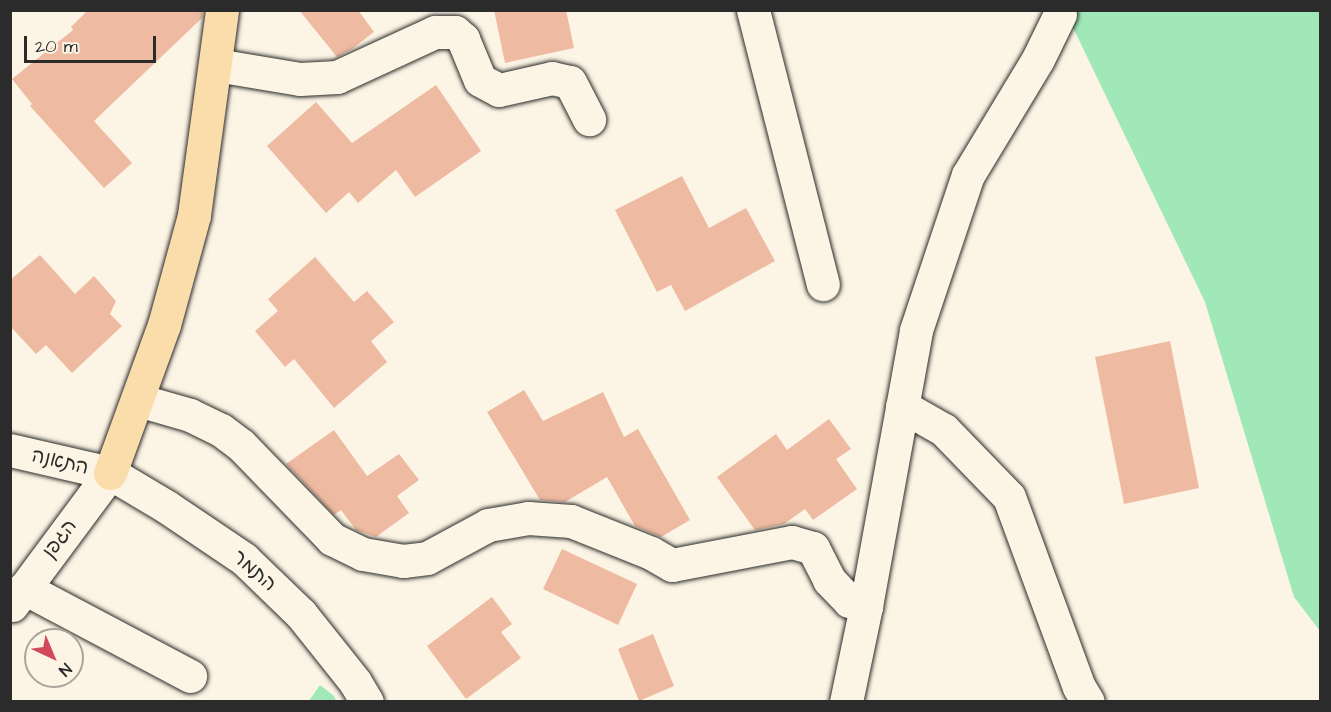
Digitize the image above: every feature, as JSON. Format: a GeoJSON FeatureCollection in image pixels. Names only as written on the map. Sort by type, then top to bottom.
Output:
{"type":"FeatureCollection","features":[{"type":"Feature","properties":{"kind":"main road"},"geometry":{"type":"LineString","coordinates":[[110,473],[164,325],[194,215],[222,10]]}},
{"type":"Feature","properties":{"kind":"street"},"geometry":{"type":"LineString","coordinates":[[753,10],[823,284]]}},
{"type":"Feature","properties":{"kind":"street"},"geometry":{"type":"LineString","coordinates":[[846,702],[866,606],[916,330],[968,174],[1038,59],[1060,14]]}},
{"type":"Feature","properties":{"kind":"street"},"geometry":{"type":"LineString","coordinates":[[216,65],[300,79],[337,77],[435,32],[455,32],[463,39],[480,80],[499,90],[552,78],[570,82],[589,118]]}},
{"type":"Feature","properties":{"kind":"street"},"geometry":{"type":"LineString","coordinates":[[138,400],[190,415],[221,430],[241,444],[332,539],[363,554],[403,561],[427,558],[488,525],[528,518],[571,521],[651,553],[672,565],[792,542],[813,548],[829,580],[849,601],[866,606]]}},
{"type":"Feature","properties":{"kind":"street"},"geometry":{"type":"LineString","coordinates":[[902,406],[944,430],[1009,497],[1079,687],[1088,702]]}},
{"type":"Feature","properties":{"kind":"street","name":"התאנה"},"geometry":{"type":"LineString","coordinates":[[10,450],[110,473]]}},
{"type":"Feature","properties":{"kind":"street","name":"הגפן"},"geometry":{"type":"LineString","coordinates":[[17,597],[110,473]]}},
{"type":"Feature","properties":{"kind":"street","name":"התמר"},"geometry":{"type":"LineString","coordinates":[[110,473],[167,507],[244,560],[301,614],[355,682],[367,702]]}},
{"type":"Feature","properties":{"kind":"street"},"geometry":{"type":"LineString","coordinates":[[17,597],[190,676]]}},
{"type":"Feature","properties":{"kind":"green space"},"geometry":{"type":"Polygon","coordinates":[[[1065,11],[1320,11],[1320,631],[1294,597],[1205,302],[1065,11]]]}},
{"type":"Feature","properties":{"kind":"green space"},"geometry":{"type":"Polygon","coordinates":[[[320,685],[334,696],[336,701],[309,701],[320,685]]]}},
{"type":"Feature","properties":{"kind":"building"},"geometry":{"type":"Polygon","coordinates":[[[88,10],[203,10],[202,18],[94,121],[132,163],[104,188],[30,106],[32,104],[12,79],[73,30],[71,27],[88,10]]]}},
{"type":"Feature","properties":{"kind":"building"},"geometry":{"type":"Polygon","coordinates":[[[299,10],[358,10],[374,32],[337,57],[299,10]]]}},
{"type":"Feature","properties":{"kind":"building"},"geometry":{"type":"Polygon","coordinates":[[[494,10],[566,10],[574,48],[505,63],[494,10]]]}},
{"type":"Feature","properties":{"kind":"building"},"geometry":{"type":"Polygon","coordinates":[[[436,85],[481,151],[415,197],[396,170],[358,203],[349,192],[326,213],[267,146],[316,102],[352,143],[436,85]]]}},
{"type":"Feature","properties":{"kind":"building"},"geometry":{"type":"Polygon","coordinates":[[[682,176],[709,228],[746,208],[775,261],[685,311],[671,285],[657,292],[615,210],[682,176]]]}},
{"type":"Feature","properties":{"kind":"building"},"geometry":{"type":"Polygon","coordinates":[[[40,255],[75,294],[94,276],[116,301],[110,314],[122,326],[72,373],[46,345],[36,354],[10,326],[10,280],[40,255]]]}},
{"type":"Feature","properties":{"kind":"building"},"geometry":{"type":"Polygon","coordinates":[[[315,257],[354,302],[367,291],[394,322],[371,341],[387,362],[334,408],[294,359],[285,367],[255,331],[278,311],[268,299],[315,257]]]}},
{"type":"Feature","properties":{"kind":"building"},"geometry":{"type":"Polygon","coordinates":[[[1170,341],[1199,488],[1124,504],[1095,357],[1170,341]]]}},
{"type":"Feature","properties":{"kind":"building"},"geometry":{"type":"Polygon","coordinates":[[[524,390],[543,421],[603,392],[624,437],[638,429],[690,520],[661,537],[635,526],[607,477],[565,502],[540,500],[487,412],[524,390]]]}},
{"type":"Feature","properties":{"kind":"building"},"geometry":{"type":"Polygon","coordinates":[[[829,419],[851,449],[836,459],[857,489],[813,520],[805,509],[784,524],[755,530],[717,477],[776,434],[787,450],[829,419]]]}},
{"type":"Feature","properties":{"kind":"building"},"geometry":{"type":"Polygon","coordinates":[[[334,430],[367,476],[399,454],[419,480],[397,496],[409,513],[376,537],[356,530],[341,510],[334,515],[286,464],[334,430]]]}},
{"type":"Feature","properties":{"kind":"building"},"geometry":{"type":"Polygon","coordinates":[[[562,549],[637,584],[618,625],[543,589],[562,549]]]}},
{"type":"Feature","properties":{"kind":"building"},"geometry":{"type":"Polygon","coordinates":[[[492,597],[512,624],[501,632],[521,658],[466,699],[427,646],[492,597]]]}},
{"type":"Feature","properties":{"kind":"building"},"geometry":{"type":"Polygon","coordinates":[[[653,634],[674,686],[639,701],[618,649],[653,634]]]}}]}
